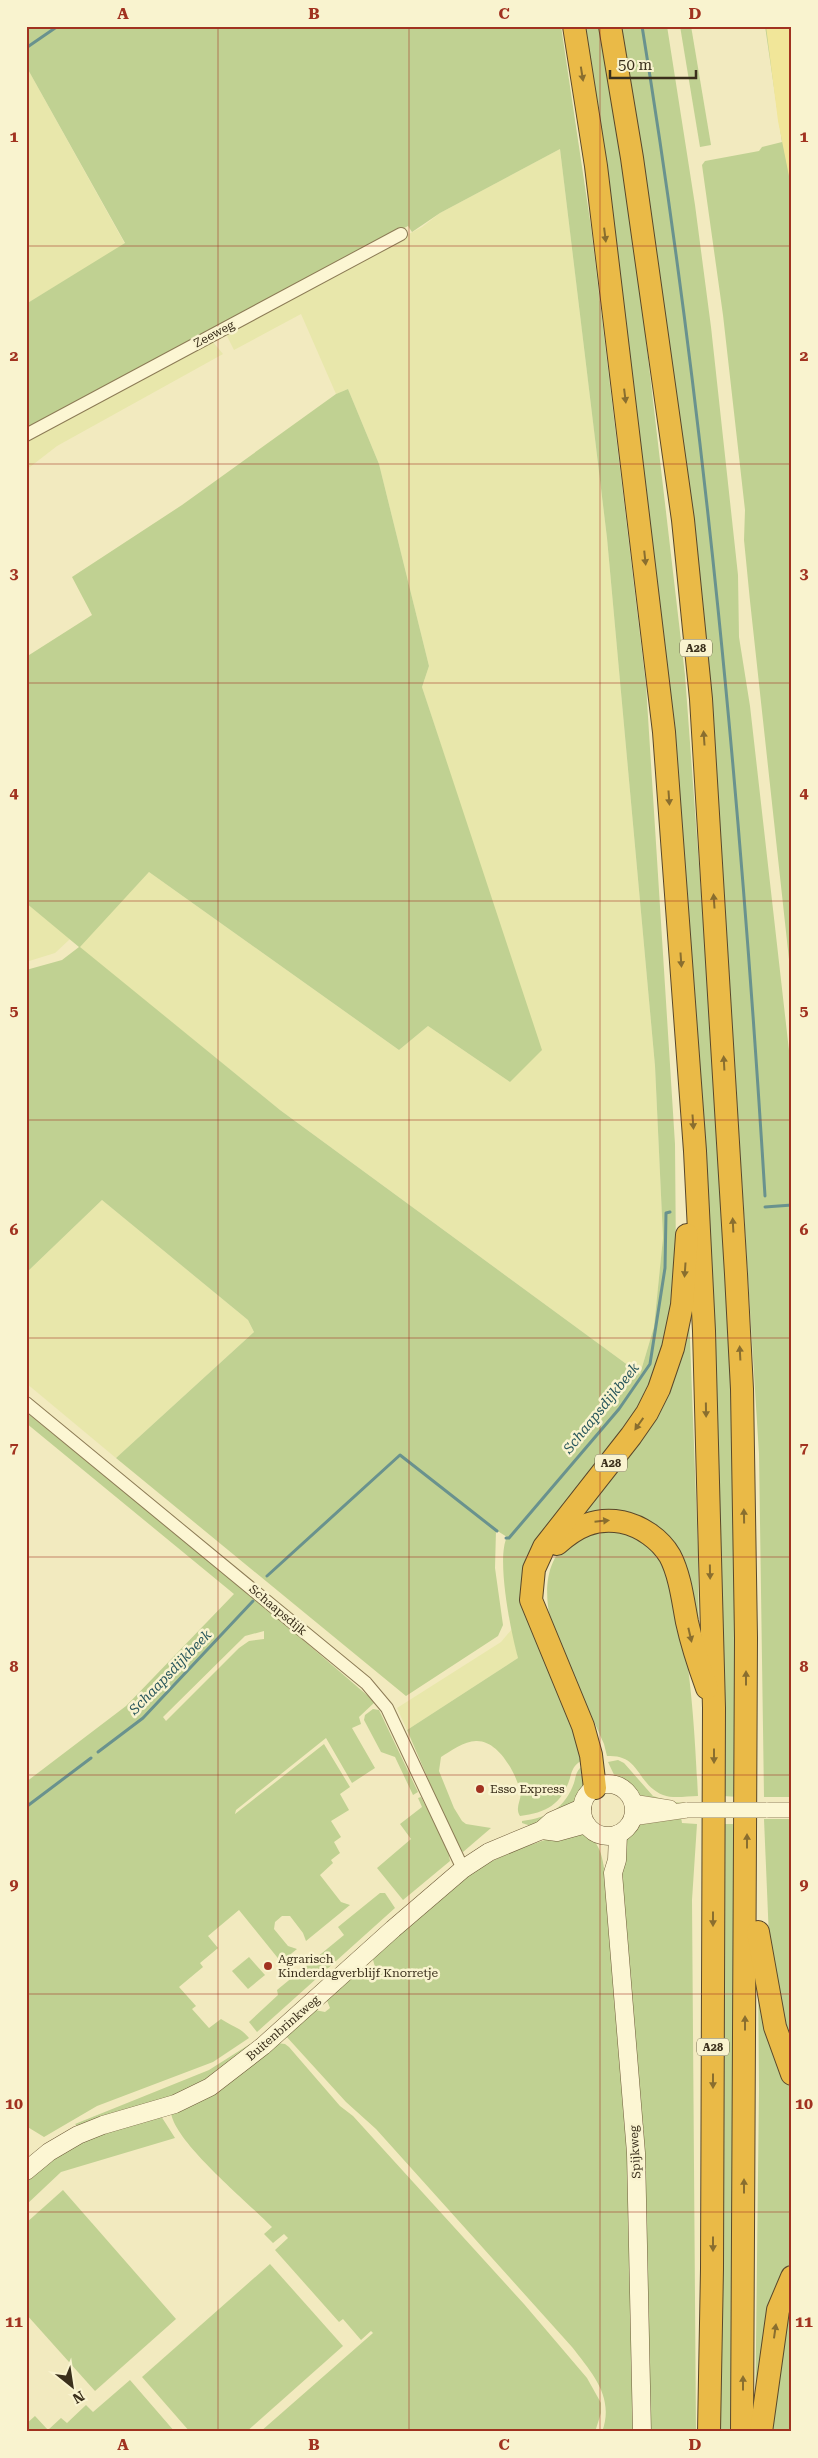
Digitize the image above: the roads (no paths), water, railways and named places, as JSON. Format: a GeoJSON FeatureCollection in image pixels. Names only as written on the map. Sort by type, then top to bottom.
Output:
{"type":"FeatureCollection","features":[{"type":"Feature","properties":{"kind":"highway","name":"A28"},"geometry":{"type":"LineString","coordinates":[[574,26],[598,186],[664,732],[695,1151],[704,1331],[714,1708],[712,2269],[709,2432]]}},
{"type":"Feature","properties":{"kind":"highway","name":"A28"},"geometry":{"type":"LineString","coordinates":[[610,26],[632,158],[683,520],[701,699],[742,1389],[746,1638],[742,2432]]}},
{"type":"Feature","properties":{"kind":"highway","name":"A28"},"geometry":{"type":"LineString","coordinates":[[604,1786],[591,1755],[583,1726],[531,1600],[534,1569],[544,1547],[647,1413],[659,1388],[673,1348],[682,1305],[695,1151]]}},
{"type":"Feature","properties":{"kind":"highway","name":"A28"},"geometry":{"type":"LineString","coordinates":[[604,1786],[606,1770],[598,1739],[551,1631],[542,1603],[541,1580],[546,1564],[554,1547],[573,1530],[592,1522],[610,1520],[634,1524],[654,1537],[666,1551],[676,1574],[694,1653],[714,1708]]}},
{"type":"Feature","properties":{"kind":"highway","name":"A28"},"geometry":{"type":"LineString","coordinates":[[746,1890],[757,1928],[775,2027],[792,2074]]}},
{"type":"Feature","properties":{"kind":"highway"},"geometry":{"type":"LineString","coordinates":[[761,2432],[778,2310],[792,2276]]}},
{"type":"Feature","properties":{"kind":"main road"},"geometry":{"type":"LineString","coordinates":[[604,1786],[622,1788],[632,1810],[624,1830],[610,1834],[592,1831],[584,1816],[586,1796],[604,1786]]}},
{"type":"Feature","properties":{"kind":"main road","name":"Buitenbrinkweg"},"geometry":{"type":"LineString","coordinates":[[26,2171],[49,2152],[78,2135],[103,2125],[174,2104],[210,2087],[227,2076],[437,1890],[464,1869],[489,1852],[542,1830],[552,1821],[584,1816]]}},
{"type":"Feature","properties":{"kind":"main road","name":"Spijkweg"},"geometry":{"type":"LineString","coordinates":[[610,1834],[607,1862],[613,1873],[636,2153],[642,2432]]}},
{"type":"Feature","properties":{"kind":"street","name":"Zeeweg"},"geometry":{"type":"LineString","coordinates":[[26,435],[401,234]]}},
{"type":"Feature","properties":{"kind":"street","name":"Schaapsdijk"},"geometry":{"type":"LineString","coordinates":[[26,1403],[370,1687],[388,1710],[464,1869]]}},
{"type":"Feature","properties":{"kind":"street"},"geometry":{"type":"LineString","coordinates":[[632,1810],[792,1810]]}},
{"type":"Feature","properties":{"kind":"waterway"},"geometry":{"type":"LineString","coordinates":[[26,48],[58,26]]}},
{"type":"Feature","properties":{"kind":"waterway"},"geometry":{"type":"LineString","coordinates":[[642,26],[684,318],[718,610],[745,903],[765,1196]]}},
{"type":"Feature","properties":{"kind":"waterway","name":"Schaapsdijkbeek"},"geometry":{"type":"LineString","coordinates":[[765,1207],[792,1205]]}},
{"type":"Feature","properties":{"kind":"waterway","name":"Schaapsdijkbeek"},"geometry":{"type":"LineString","coordinates":[[506,1538],[509,1538],[619,1409],[650,1364],[665,1268],[666,1213],[670,1212]]}},
{"type":"Feature","properties":{"kind":"waterway","name":"Schaapsdijkbeek"},"geometry":{"type":"LineString","coordinates":[[267,1576],[400,1455],[497,1531]]}},
{"type":"Feature","properties":{"kind":"waterway","name":"Schaapsdijkbeek"},"geometry":{"type":"LineString","coordinates":[[98,1752],[143,1718],[253,1601]]}},
{"type":"Feature","properties":{"kind":"waterway","name":"Schaapsdijkbeek"},"geometry":{"type":"LineString","coordinates":[[26,1807],[91,1758]]}},
{"type":"Feature","properties":{"kind":"place","name":"Esso Express"},"geometry":{"type":"Point","coordinates":[480,1789]}},
{"type":"Feature","properties":{"kind":"place","name":"Agrarisch Kinderdagverblijf Knorretje"},"geometry":{"type":"Point","coordinates":[268,1966]}}]}
